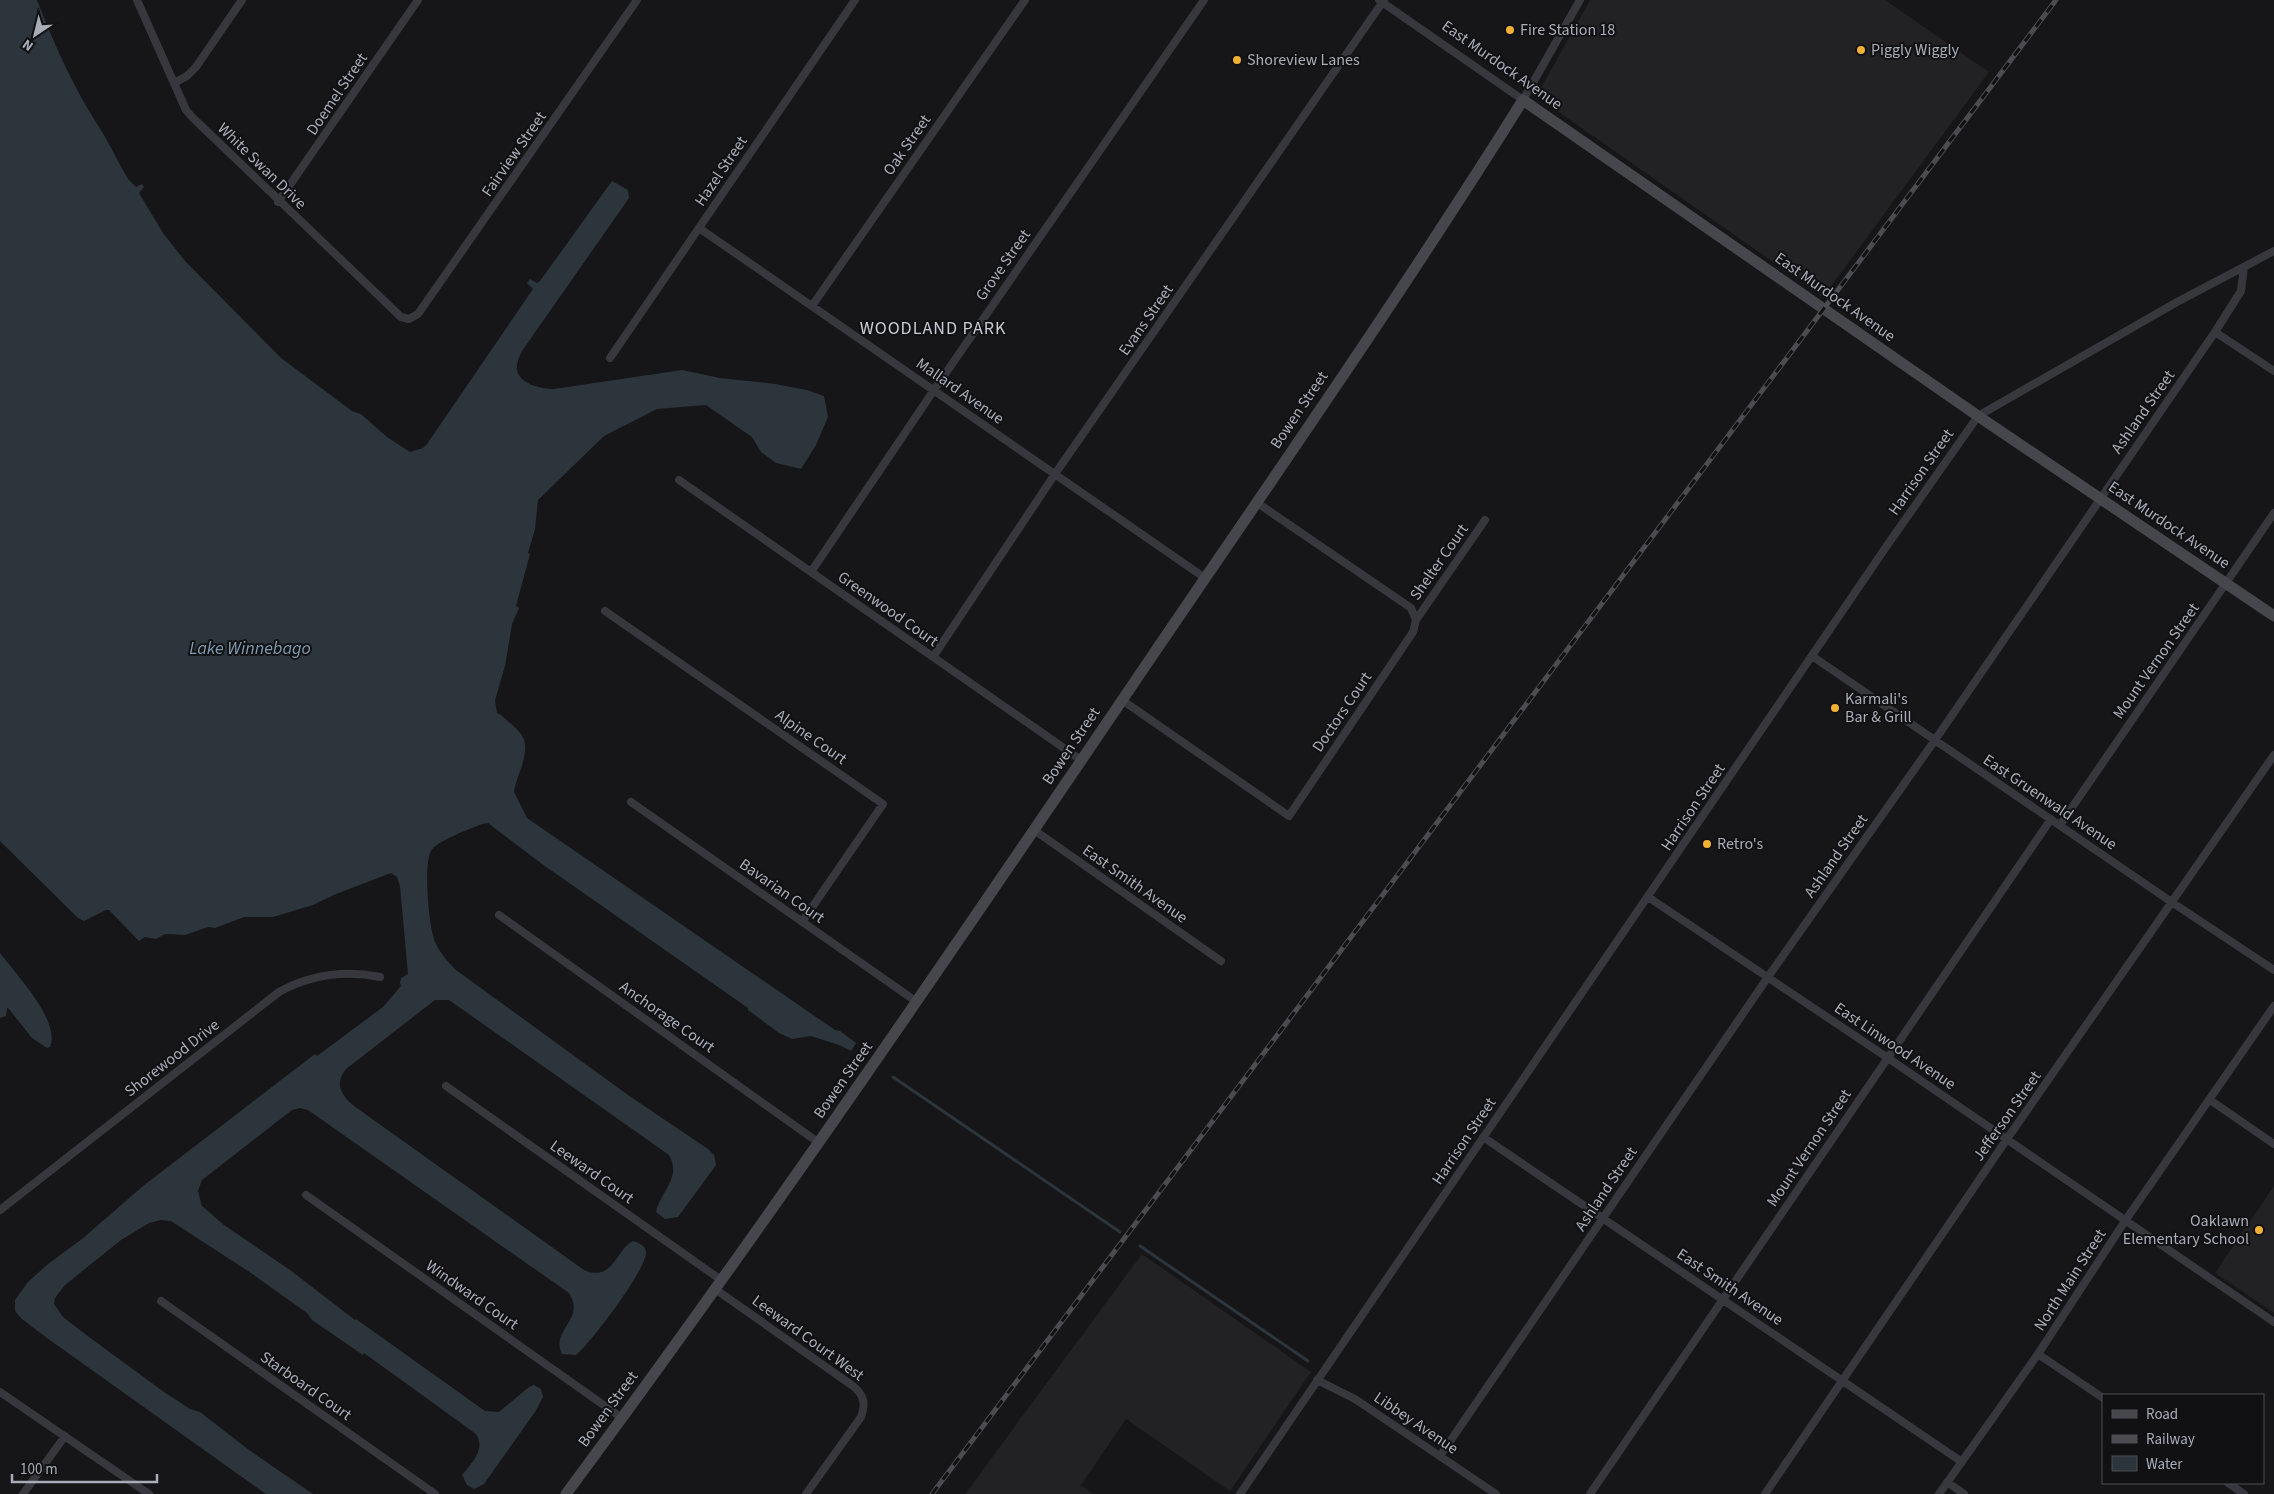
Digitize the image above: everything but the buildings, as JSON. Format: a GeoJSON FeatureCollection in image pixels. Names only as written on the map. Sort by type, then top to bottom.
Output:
{"type":"FeatureCollection","features":[{"type":"Feature","properties":{"kind":"main road","name":"East Murdock Avenue"},"geometry":{"type":"LineString","coordinates":[[1523,100],[1978,416],[2274,616]]}},
{"type":"Feature","properties":{"kind":"main road","name":"Bowen Street"},"geometry":{"type":"LineString","coordinates":[[566,1494],[718,1285],[917,1002],[1436,238],[1523,100]]}},
{"type":"Feature","properties":{"kind":"street","name":"White Swan Drive"},"geometry":{"type":"LineString","coordinates":[[137,0],[174,83],[192,117],[278,202],[400,317],[409,319]]}},
{"type":"Feature","properties":{"kind":"street"},"geometry":{"type":"LineString","coordinates":[[174,83],[187,76],[196,67],[242,0]]}},
{"type":"Feature","properties":{"kind":"street","name":"Doemel Street"},"geometry":{"type":"LineString","coordinates":[[278,202],[418,0]]}},
{"type":"Feature","properties":{"kind":"street","name":"Fairview Street"},"geometry":{"type":"LineString","coordinates":[[409,319],[418,314],[424,307],[636,0]]}},
{"type":"Feature","properties":{"kind":"street","name":"Hazel Street"},"geometry":{"type":"LineString","coordinates":[[610,358],[855,0]]}},
{"type":"Feature","properties":{"kind":"street","name":"Oak Street"},"geometry":{"type":"LineString","coordinates":[[812,306],[1025,0]]}},
{"type":"Feature","properties":{"kind":"street","name":"Grove Street"},"geometry":{"type":"LineString","coordinates":[[811,572],[934,390],[1204,0]]}},
{"type":"Feature","properties":{"kind":"street","name":"Bowen Street"},"geometry":{"type":"LineString","coordinates":[[1523,100],[1580,0]]}},
{"type":"Feature","properties":{"kind":"street","name":"East Murdock Avenue"},"geometry":{"type":"LineString","coordinates":[[1382,1],[1523,100]]}},
{"type":"Feature","properties":{"kind":"street","name":"Evans Street"},"geometry":{"type":"LineString","coordinates":[[933,657],[1056,474],[1382,1]]}},
{"type":"Feature","properties":{"kind":"street","name":"Mallard Avenue"},"geometry":{"type":"LineString","coordinates":[[698,228],[1205,578]]}},
{"type":"Feature","properties":{"kind":"street","name":"Harrison Street"},"geometry":{"type":"LineString","coordinates":[[1240,1494],[1978,416],[2177,302],[2274,251]]}},
{"type":"Feature","properties":{"kind":"street","name":"Ashland Street"},"geometry":{"type":"LineString","coordinates":[[1440,1456],[1602,1217],[1935,740],[2215,332],[2241,291],[2244,268]]}},
{"type":"Feature","properties":{"kind":"street"},"geometry":{"type":"LineString","coordinates":[[2215,332],[2274,371]]}},
{"type":"Feature","properties":{"kind":"street","name":"Greenwood Court"},"geometry":{"type":"LineString","coordinates":[[678,480],[1081,760]]}},
{"type":"Feature","properties":{"kind":"street"},"geometry":{"type":"LineString","coordinates":[[1256,502],[1411,608],[1416,620]]}},
{"type":"Feature","properties":{"kind":"street","name":"Mount Vernon Street"},"geometry":{"type":"LineString","coordinates":[[2060,825],[2274,513]]}},
{"type":"Feature","properties":{"kind":"street","name":"Shelter Court"},"geometry":{"type":"LineString","coordinates":[[1416,620],[1485,520]]}},
{"type":"Feature","properties":{"kind":"street","name":"Alpine Court"},"geometry":{"type":"LineString","coordinates":[[605,611],[883,804],[802,922]]}},
{"type":"Feature","properties":{"kind":"street","name":"Doctors Court"},"geometry":{"type":"LineString","coordinates":[[1122,700],[1290,816],[1413,632],[1416,620]]}},
{"type":"Feature","properties":{"kind":"street","name":"East Gruenwald Avenue"},"geometry":{"type":"LineString","coordinates":[[1812,656],[2274,970]]}},
{"type":"Feature","properties":{"kind":"street","name":"Jefferson Street"},"geometry":{"type":"LineString","coordinates":[[1765,1494],[2007,1139],[2173,903],[2274,755]]}},
{"type":"Feature","properties":{"kind":"street","name":"Bavarian Court"},"geometry":{"type":"LineString","coordinates":[[631,802],[917,1002]]}},
{"type":"Feature","properties":{"kind":"street","name":"Mount Vernon Street"},"geometry":{"type":"LineString","coordinates":[[1590,1494],[2051,819]]}},
{"type":"Feature","properties":{"kind":"street","name":"East Smith Avenue"},"geometry":{"type":"LineString","coordinates":[[1034,830],[1221,961]]}},
{"type":"Feature","properties":{"kind":"street","name":"East Linwood Avenue"},"geometry":{"type":"LineString","coordinates":[[1648,897],[1888,1058],[2274,1322]]}},
{"type":"Feature","properties":{"kind":"street","name":"Anchorage Court"},"geometry":{"type":"LineString","coordinates":[[499,915],[820,1142]]}},
{"type":"Feature","properties":{"kind":"street","name":"Shorewood Drive"},"geometry":{"type":"LineString","coordinates":[[0,1210],[278,992],[298,982],[328,976],[362,973],[380,977]]}},
{"type":"Feature","properties":{"kind":"street","name":"North Main Street"},"geometry":{"type":"LineString","coordinates":[[1939,1494],[2038,1354],[2125,1221],[2274,1006]]}},
{"type":"Feature","properties":{"kind":"street","name":"Leeward Court"},"geometry":{"type":"LineString","coordinates":[[446,1086],[718,1285]]}},
{"type":"Feature","properties":{"kind":"street"},"geometry":{"type":"LineString","coordinates":[[2210,1100],[2274,1144]]}},
{"type":"Feature","properties":{"kind":"street","name":"East Smith Avenue"},"geometry":{"type":"LineString","coordinates":[[1483,1137],[1723,1298],[1962,1462]]}},
{"type":"Feature","properties":{"kind":"street","name":"Windward Court"},"geometry":{"type":"LineString","coordinates":[[306,1195],[622,1418]]}},
{"type":"Feature","properties":{"kind":"street","name":"Leeward Court West"},"geometry":{"type":"LineString","coordinates":[[718,1285],[853,1386],[862,1395],[864,1409],[861,1417],[806,1494]]}},
{"type":"Feature","properties":{"kind":"street","name":"Starboard Court"},"geometry":{"type":"LineString","coordinates":[[162,1300],[435,1494]]}},
{"type":"Feature","properties":{"kind":"street"},"geometry":{"type":"LineString","coordinates":[[2038,1354],[2102,1397]]}},
{"type":"Feature","properties":{"kind":"street","name":"Libbey Avenue"},"geometry":{"type":"LineString","coordinates":[[1317,1380],[1354,1399],[1496,1494]]}},
{"type":"Feature","properties":{"kind":"street"},"geometry":{"type":"LineString","coordinates":[[0,1392],[148,1494]]}},
{"type":"Feature","properties":{"kind":"street"},"geometry":{"type":"LineString","coordinates":[[23,1494],[65,1436]]}},
{"type":"Feature","properties":{"kind":"street"},"geometry":{"type":"LineString","coordinates":[[1947,1482],[1964,1494]]}},
{"type":"Feature","properties":{"kind":"street"},"geometry":{"type":"LineString","coordinates":[[2229,1484],[2244,1494]]}},
{"type":"Feature","properties":{"kind":"shaded area"},"geometry":{"type":"Polygon","coordinates":[[[1590,0],[1885,0],[1989,72],[1823,297],[1543,101],[1539,95],[1541,88],[1590,0]]]}},
{"type":"Feature","properties":{"kind":"shaded area","name":"Oaklawn Elementary School"},"geometry":{"type":"Polygon","coordinates":[[[2274,1186],[2274,1313],[2215,1273],[2274,1186]]]}},
{"type":"Feature","properties":{"kind":"shaded area"},"geometry":{"type":"Polygon","coordinates":[[[1142,1254],[1311,1372],[1230,1491],[1126,1419],[1081,1485],[1093,1494],[965,1494],[1142,1254]]]}},
{"type":"Feature","properties":{"kind":"water","name":"Lake Winnebago"},"geometry":{"type":"Polygon","coordinates":[[[0,0],[37,0],[72,81],[129,180],[136,187],[142,184],[144,187],[139,193],[163,233],[185,261],[281,358],[352,411],[361,414],[387,437],[410,452],[423,448],[427,444],[533,289],[527,283],[530,279],[537,283],[540,281],[612,181],[628,190],[629,198],[522,351],[518,360],[517,370],[522,379],[538,387],[554,389],[682,370],[720,378],[775,384],[807,390],[824,396],[828,417],[816,445],[801,469],[776,463],[761,452],[752,437],[706,405],[657,409],[604,436],[538,500],[535,529],[528,553],[530,554],[516,606],[519,608],[512,624],[505,666],[495,700],[497,713],[517,729],[524,740],[525,755],[514,792],[527,818],[835,1030],[840,1031],[856,1043],[851,1051],[811,1036],[792,1039],[779,1033],[748,1010],[748,1008],[542,864],[488,823],[482,824],[439,843],[431,851],[427,869],[428,896],[433,935],[442,954],[456,970],[628,1095],[708,1149],[714,1155],[716,1165],[678,1217],[665,1219],[656,1212],[672,1177],[673,1170],[669,1155],[449,1000],[435,1000],[346,1069],[340,1080],[341,1089],[354,1106],[584,1270],[594,1273],[602,1272],[633,1241],[643,1246],[646,1252],[644,1261],[628,1289],[605,1322],[576,1355],[562,1354],[560,1338],[573,1311],[573,1302],[569,1293],[308,1110],[300,1108],[292,1110],[202,1180],[198,1191],[202,1206],[224,1225],[290,1270],[355,1320],[485,1411],[499,1412],[534,1385],[541,1389],[543,1397],[535,1412],[484,1484],[474,1489],[467,1485],[462,1475],[477,1456],[479,1440],[476,1434],[364,1353],[363,1355],[312,1320],[307,1313],[251,1273],[171,1221],[161,1220],[149,1223],[121,1240],[65,1285],[55,1298],[54,1304],[63,1317],[89,1337],[164,1392],[190,1409],[200,1412],[249,1450],[313,1494],[266,1494],[47,1338],[22,1319],[15,1311],[15,1300],[28,1282],[48,1264],[82,1239],[143,1186],[315,1054],[317,1056],[383,1007],[401,986],[401,978],[408,974],[400,886],[397,877],[391,873],[313,905],[273,917],[244,917],[215,928],[208,927],[185,935],[165,934],[156,939],[145,937],[139,941],[109,910],[84,921],[78,918],[0,841],[0,0]]]}},
{"type":"Feature","properties":{"kind":"water"},"geometry":{"type":"Polygon","coordinates":[[[0,953],[43,1011],[52,1036],[50,1047],[47,1048],[32,1038],[9,1009],[7,1008],[6,1016],[0,1018],[0,953]]]}},
{"type":"Feature","properties":{"kind":"waterway"},"geometry":{"type":"LineString","coordinates":[[893,1077],[1120,1232]]}},
{"type":"Feature","properties":{"kind":"waterway"},"geometry":{"type":"LineString","coordinates":[[1140,1246],[1308,1361]]}},
{"type":"Feature","properties":{"kind":"railway"},"geometry":{"type":"LineString","coordinates":[[932,1494],[2056,0]]}},
{"type":"Feature","properties":{"kind":"place","name":"Fire Station 18"},"geometry":{"type":"Point","coordinates":[1510,30]}},
{"type":"Feature","properties":{"kind":"place","name":"Piggly Wiggly"},"geometry":{"type":"Point","coordinates":[1861,50]}},
{"type":"Feature","properties":{"kind":"place","name":"Shoreview Lanes"},"geometry":{"type":"Point","coordinates":[1237,60]}},
{"type":"Feature","properties":{"kind":"place","name":"Karmali's Bar & Grill"},"geometry":{"type":"Point","coordinates":[1835,708]}},
{"type":"Feature","properties":{"kind":"place","name":"Retro's"},"geometry":{"type":"Point","coordinates":[1707,844]}},
{"type":"Feature","properties":{"kind":"place","name":"Oaklawn Elementary School"},"geometry":{"type":"Point","coordinates":[2259,1230]}},
{"type":"Feature","properties":{"kind":"district","name":"WOODLAND PARK"},"geometry":{"type":"Point","coordinates":[933,328]}}]}
